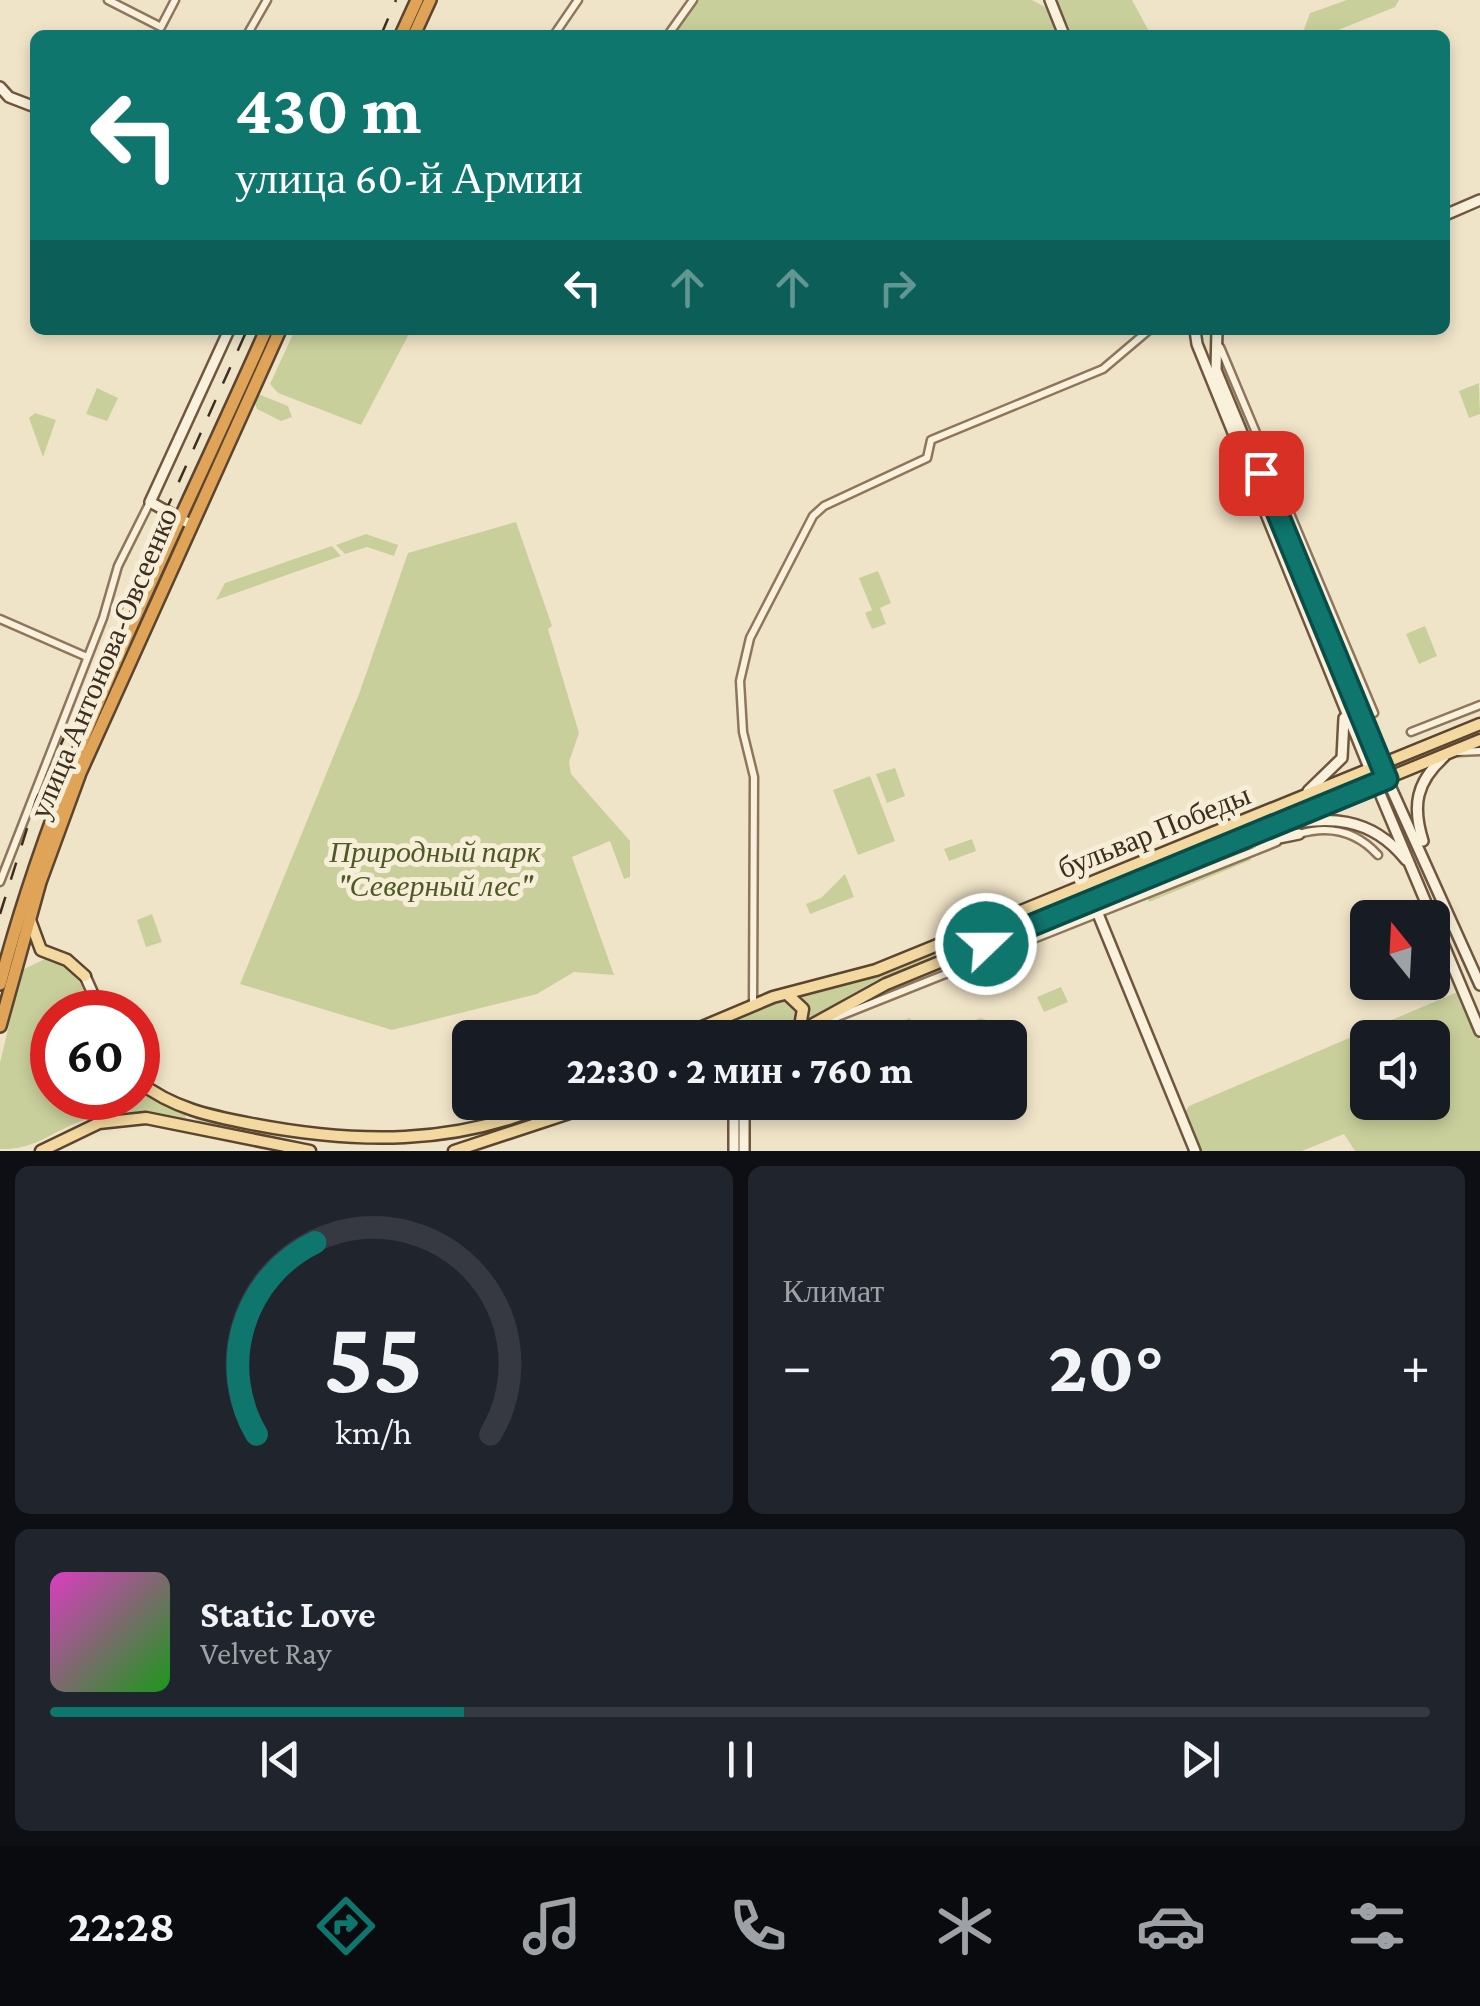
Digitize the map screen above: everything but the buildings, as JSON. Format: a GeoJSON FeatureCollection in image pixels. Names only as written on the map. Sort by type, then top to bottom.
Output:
{"type":"FeatureCollection","features":[{"type":"Feature","properties":{"kind":"highway"},"geometry":{"type":"LineString","coordinates":[[405,30],[426,1]]}},
{"type":"Feature","properties":{"kind":"highway"},"geometry":{"type":"LineString","coordinates":[[416,30],[426,1]]}},
{"type":"Feature","properties":{"kind":"highway","name":"улица Антонова-Овсеенко"},"geometry":{"type":"LineString","coordinates":[[0,984],[30,914],[80,773],[264,335]]}},
{"type":"Feature","properties":{"kind":"highway","name":"улица Антонова-Овсеенко"},"geometry":{"type":"LineString","coordinates":[[0,1026],[16,944],[70,768],[278,335]]}},
{"type":"Feature","properties":{"kind":"main road","name":"бульвар Победы"},"geometry":{"type":"LineString","coordinates":[[717,1020],[786,994],[876,970],[1480,724]]}},
{"type":"Feature","properties":{"kind":"main road","name":"бульвар Победы"},"geometry":{"type":"LineString","coordinates":[[823,1020],[886,984],[1480,740]]}},
{"type":"Feature","properties":{"kind":"main road"},"geometry":{"type":"LineString","coordinates":[[1375,767],[1381,782]]}},
{"type":"Feature","properties":{"kind":"main road"},"geometry":{"type":"LineString","coordinates":[[30,914],[30,930],[39,950]]}},
{"type":"Feature","properties":{"kind":"main road"},"geometry":{"type":"LineString","coordinates":[[16,944],[67,960],[85,976]]}},
{"type":"Feature","properties":{"kind":"main road","name":"бульвар Победы"},"geometry":{"type":"LineString","coordinates":[[786,994],[803,1010],[799,1020]]}},
{"type":"Feature","properties":{"kind":"main road"},"geometry":{"type":"LineString","coordinates":[[160,1097],[190,1118],[310,1151]]}},
{"type":"Feature","properties":{"kind":"main road"},"geometry":{"type":"LineString","coordinates":[[42,1151],[99,1124],[146,1118],[190,1118],[325,1137],[377,1140],[486,1128],[507,1120]]}},
{"type":"Feature","properties":{"kind":"main road"},"geometry":{"type":"LineString","coordinates":[[454,1151],[548,1120]]}},
{"type":"Feature","properties":{"kind":"street"},"geometry":{"type":"LineString","coordinates":[[108,0],[161,26],[175,0]]}},
{"type":"Feature","properties":{"kind":"street"},"geometry":{"type":"LineString","coordinates":[[250,30],[267,0]]}},
{"type":"Feature","properties":{"kind":"street"},"geometry":{"type":"LineString","coordinates":[[557,30],[578,0]]}},
{"type":"Feature","properties":{"kind":"street"},"geometry":{"type":"LineString","coordinates":[[672,30],[693,0]]}},
{"type":"Feature","properties":{"kind":"street"},"geometry":{"type":"LineString","coordinates":[[1050,0],[1062,30]]}},
{"type":"Feature","properties":{"kind":"street"},"geometry":{"type":"LineString","coordinates":[[3,92],[30,105]]}},
{"type":"Feature","properties":{"kind":"street"},"geometry":{"type":"LineString","coordinates":[[1450,213],[1480,200]]}},
{"type":"Feature","properties":{"kind":"street"},"geometry":{"type":"LineString","coordinates":[[0,882],[87,658],[118,566],[228,335]]}},
{"type":"Feature","properties":{"kind":"street"},"geometry":{"type":"LineString","coordinates":[[752,1005],[754,777],[742,732],[740,681],[750,638],[813,516],[824,506],[927,458],[930,440],[1103,369],[1143,335]]}},
{"type":"Feature","properties":{"kind":"street"},"geometry":{"type":"LineString","coordinates":[[1196,335],[1308,603],[1341,700],[1375,767]]}},
{"type":"Feature","properties":{"kind":"street"},"geometry":{"type":"LineString","coordinates":[[1217,335],[1216,370],[1375,767]]}},
{"type":"Feature","properties":{"kind":"street"},"geometry":{"type":"LineString","coordinates":[[1197,344],[1207,351],[1218,348]]}},
{"type":"Feature","properties":{"kind":"street"},"geometry":{"type":"LineString","coordinates":[[1218,348],[1374,713]]}},
{"type":"Feature","properties":{"kind":"street"},"geometry":{"type":"LineString","coordinates":[[150,502],[186,522]]}},
{"type":"Feature","properties":{"kind":"street"},"geometry":{"type":"LineString","coordinates":[[0,619],[87,658]]}},
{"type":"Feature","properties":{"kind":"street"},"geometry":{"type":"LineString","coordinates":[[1293,802],[1323,781],[1342,758],[1346,738],[1341,700]]}},
{"type":"Feature","properties":{"kind":"street"},"geometry":{"type":"LineString","coordinates":[[1411,732],[1480,705]]}},
{"type":"Feature","properties":{"kind":"street"},"geometry":{"type":"LineString","coordinates":[[1430,868],[1418,825],[1416,798],[1428,774],[1450,753],[1480,750]]}},
{"type":"Feature","properties":{"kind":"street"},"geometry":{"type":"LineString","coordinates":[[1381,782],[1430,868],[1480,985]]}},
{"type":"Feature","properties":{"kind":"street"},"geometry":{"type":"LineString","coordinates":[[1381,782],[1480,1030]]}},
{"type":"Feature","properties":{"kind":"street"},"geometry":{"type":"LineString","coordinates":[[1264,830],[1301,822],[1349,821],[1381,835],[1416,872]]}},
{"type":"Feature","properties":{"kind":"street"},"geometry":{"type":"LineString","coordinates":[[1212,852],[1321,829],[1345,832],[1378,855]]}},
{"type":"Feature","properties":{"kind":"street"},"geometry":{"type":"LineString","coordinates":[[834,1020],[1299,834]]}},
{"type":"Feature","properties":{"kind":"street"},"geometry":{"type":"LineString","coordinates":[[1098,914],[1195,1151]]}},
{"type":"Feature","properties":{"kind":"street"},"geometry":{"type":"LineString","coordinates":[[85,976],[91,990]]}},
{"type":"Feature","properties":{"kind":"street"},"geometry":{"type":"LineString","coordinates":[[734,1120],[734,1151]]}},
{"type":"Feature","properties":{"kind":"street"},"geometry":{"type":"LineString","coordinates":[[744,1120],[744,1151]]}},
{"type":"Feature","properties":{"kind":"green space"},"geometry":{"type":"Polygon","coordinates":[[[693,0],[1032,0],[1045,7],[1056,30],[672,30],[693,0]]]}},
{"type":"Feature","properties":{"kind":"green space"},"geometry":{"type":"Polygon","coordinates":[[[1055,0],[1132,0],[1148,30],[1066,30],[1055,0]]]}},
{"type":"Feature","properties":{"kind":"green space"},"geometry":{"type":"Polygon","coordinates":[[[1347,0],[1399,0],[1395,7],[1338,30],[1304,30],[1310,13],[1347,0]]]}},
{"type":"Feature","properties":{"kind":"green space"},"geometry":{"type":"Polygon","coordinates":[[[293,335],[408,335],[361,425],[278,393],[270,384],[293,335]]]}},
{"type":"Feature","properties":{"kind":"green space"},"geometry":{"type":"Polygon","coordinates":[[[1479,383],[1480,414],[1469,418],[1459,391],[1479,383]]]}},
{"type":"Feature","properties":{"kind":"green space"},"geometry":{"type":"Polygon","coordinates":[[[97,388],[118,398],[107,421],[86,414],[97,388]]]}},
{"type":"Feature","properties":{"kind":"green space"},"geometry":{"type":"Polygon","coordinates":[[[258,394],[288,406],[292,417],[281,421],[257,409],[253,398],[258,394]]]}},
{"type":"Feature","properties":{"kind":"green space"},"geometry":{"type":"Polygon","coordinates":[[[35,413],[56,420],[43,457],[29,418],[35,413]]]}},
{"type":"Feature","properties":{"kind":"green space","name":"Природный парк \"Северный лес\""},"geometry":{"type":"Polygon","coordinates":[[[516,522],[552,626],[548,629],[579,733],[569,762],[571,774],[630,841],[630,877],[624,879],[610,841],[572,857],[614,975],[574,972],[537,994],[392,1030],[240,984],[359,694],[408,553],[516,522]]]}},
{"type":"Feature","properties":{"kind":"green space"},"geometry":{"type":"Polygon","coordinates":[[[366,534],[398,545],[394,556],[367,547],[345,554],[336,545],[366,534]]]}},
{"type":"Feature","properties":{"kind":"green space"},"geometry":{"type":"Polygon","coordinates":[[[332,546],[341,556],[216,600],[225,583],[332,546]]]}},
{"type":"Feature","properties":{"kind":"green space"},"geometry":{"type":"Polygon","coordinates":[[[878,571],[891,603],[880,608],[886,624],[872,629],[865,613],[872,610],[859,578],[878,571]]]}},
{"type":"Feature","properties":{"kind":"green space"},"geometry":{"type":"Polygon","coordinates":[[[1425,626],[1437,656],[1419,664],[1406,634],[1425,626]]]}},
{"type":"Feature","properties":{"kind":"green space"},"geometry":{"type":"Polygon","coordinates":[[[895,768],[905,796],[887,803],[876,774],[895,768]]]}},
{"type":"Feature","properties":{"kind":"green space"},"geometry":{"type":"Polygon","coordinates":[[[870,776],[895,841],[858,855],[833,790],[870,776]]]}},
{"type":"Feature","properties":{"kind":"green space"},"geometry":{"type":"Polygon","coordinates":[[[1311,799],[1310,807],[877,980],[809,1018],[807,1003],[800,996],[878,975],[1311,799]]]}},
{"type":"Feature","properties":{"kind":"green space"},"geometry":{"type":"Polygon","coordinates":[[[972,839],[976,851],[949,861],[944,849],[972,839]]]}},
{"type":"Feature","properties":{"kind":"green space"},"geometry":{"type":"Polygon","coordinates":[[[1249,855],[1251,860],[1149,902],[1147,897],[1249,855]]]}},
{"type":"Feature","properties":{"kind":"green space"},"geometry":{"type":"Polygon","coordinates":[[[845,874],[854,897],[810,914],[806,904],[821,898],[845,874]]]}},
{"type":"Feature","properties":{"kind":"green space"},"geometry":{"type":"Polygon","coordinates":[[[152,914],[162,942],[146,947],[137,920],[152,914]]]}},
{"type":"Feature","properties":{"kind":"green space"},"geometry":{"type":"Polygon","coordinates":[[[45,959],[56,962],[77,978],[83,990],[30,990],[30,1120],[85,1120],[27,1146],[0,1149],[0,1063],[22,970],[45,959]]]}},
{"type":"Feature","properties":{"kind":"green space"},"geometry":{"type":"Polygon","coordinates":[[[1061,987],[1068,1002],[1044,1012],[1037,997],[1061,987]]]}},
{"type":"Feature","properties":{"kind":"green space"},"geometry":{"type":"Polygon","coordinates":[[[1460,991],[1480,1041],[1480,1151],[1355,1151],[1344,1134],[1302,1151],[1199,1151],[1184,1114],[1189,1106],[1350,1038],[1350,1120],[1450,1120],[1450,1020],[1392,1020],[1439,1000],[1450,1000],[1450,995],[1460,991]]]}},
{"type":"Feature","properties":{"kind":"green space"},"geometry":{"type":"Polygon","coordinates":[[[783,1001],[797,1011],[798,1020],[734,1020],[783,1001]]]}},
{"type":"Feature","properties":{"kind":"green space"},"geometry":{"type":"Polygon","coordinates":[[[160,1099],[187,1113],[185,1118],[160,1114],[160,1099]]]}},
{"type":"Feature","properties":{"kind":"green space"},"geometry":{"type":"Polygon","coordinates":[[[193,1118],[307,1139],[364,1143],[353,1143],[312,1140],[267,1135],[193,1118]]]}},
{"type":"Feature","properties":{"kind":"green space"},"geometry":{"type":"Polygon","coordinates":[[[536,1120],[464,1138],[381,1144],[441,1139],[536,1120]]]}},
{"type":"Feature","properties":{"kind":"railway"},"geometry":{"type":"LineString","coordinates":[[383,30],[396,0]]}},
{"type":"Feature","properties":{"kind":"railway"},"geometry":{"type":"LineString","coordinates":[[0,914],[36,800],[245,335]]}},
{"type":"Feature","properties":{"kind":"route"},"geometry":{"type":"LineString","coordinates":[[986,944],[1320,810],[1387,779],[1261,473]]}}]}
